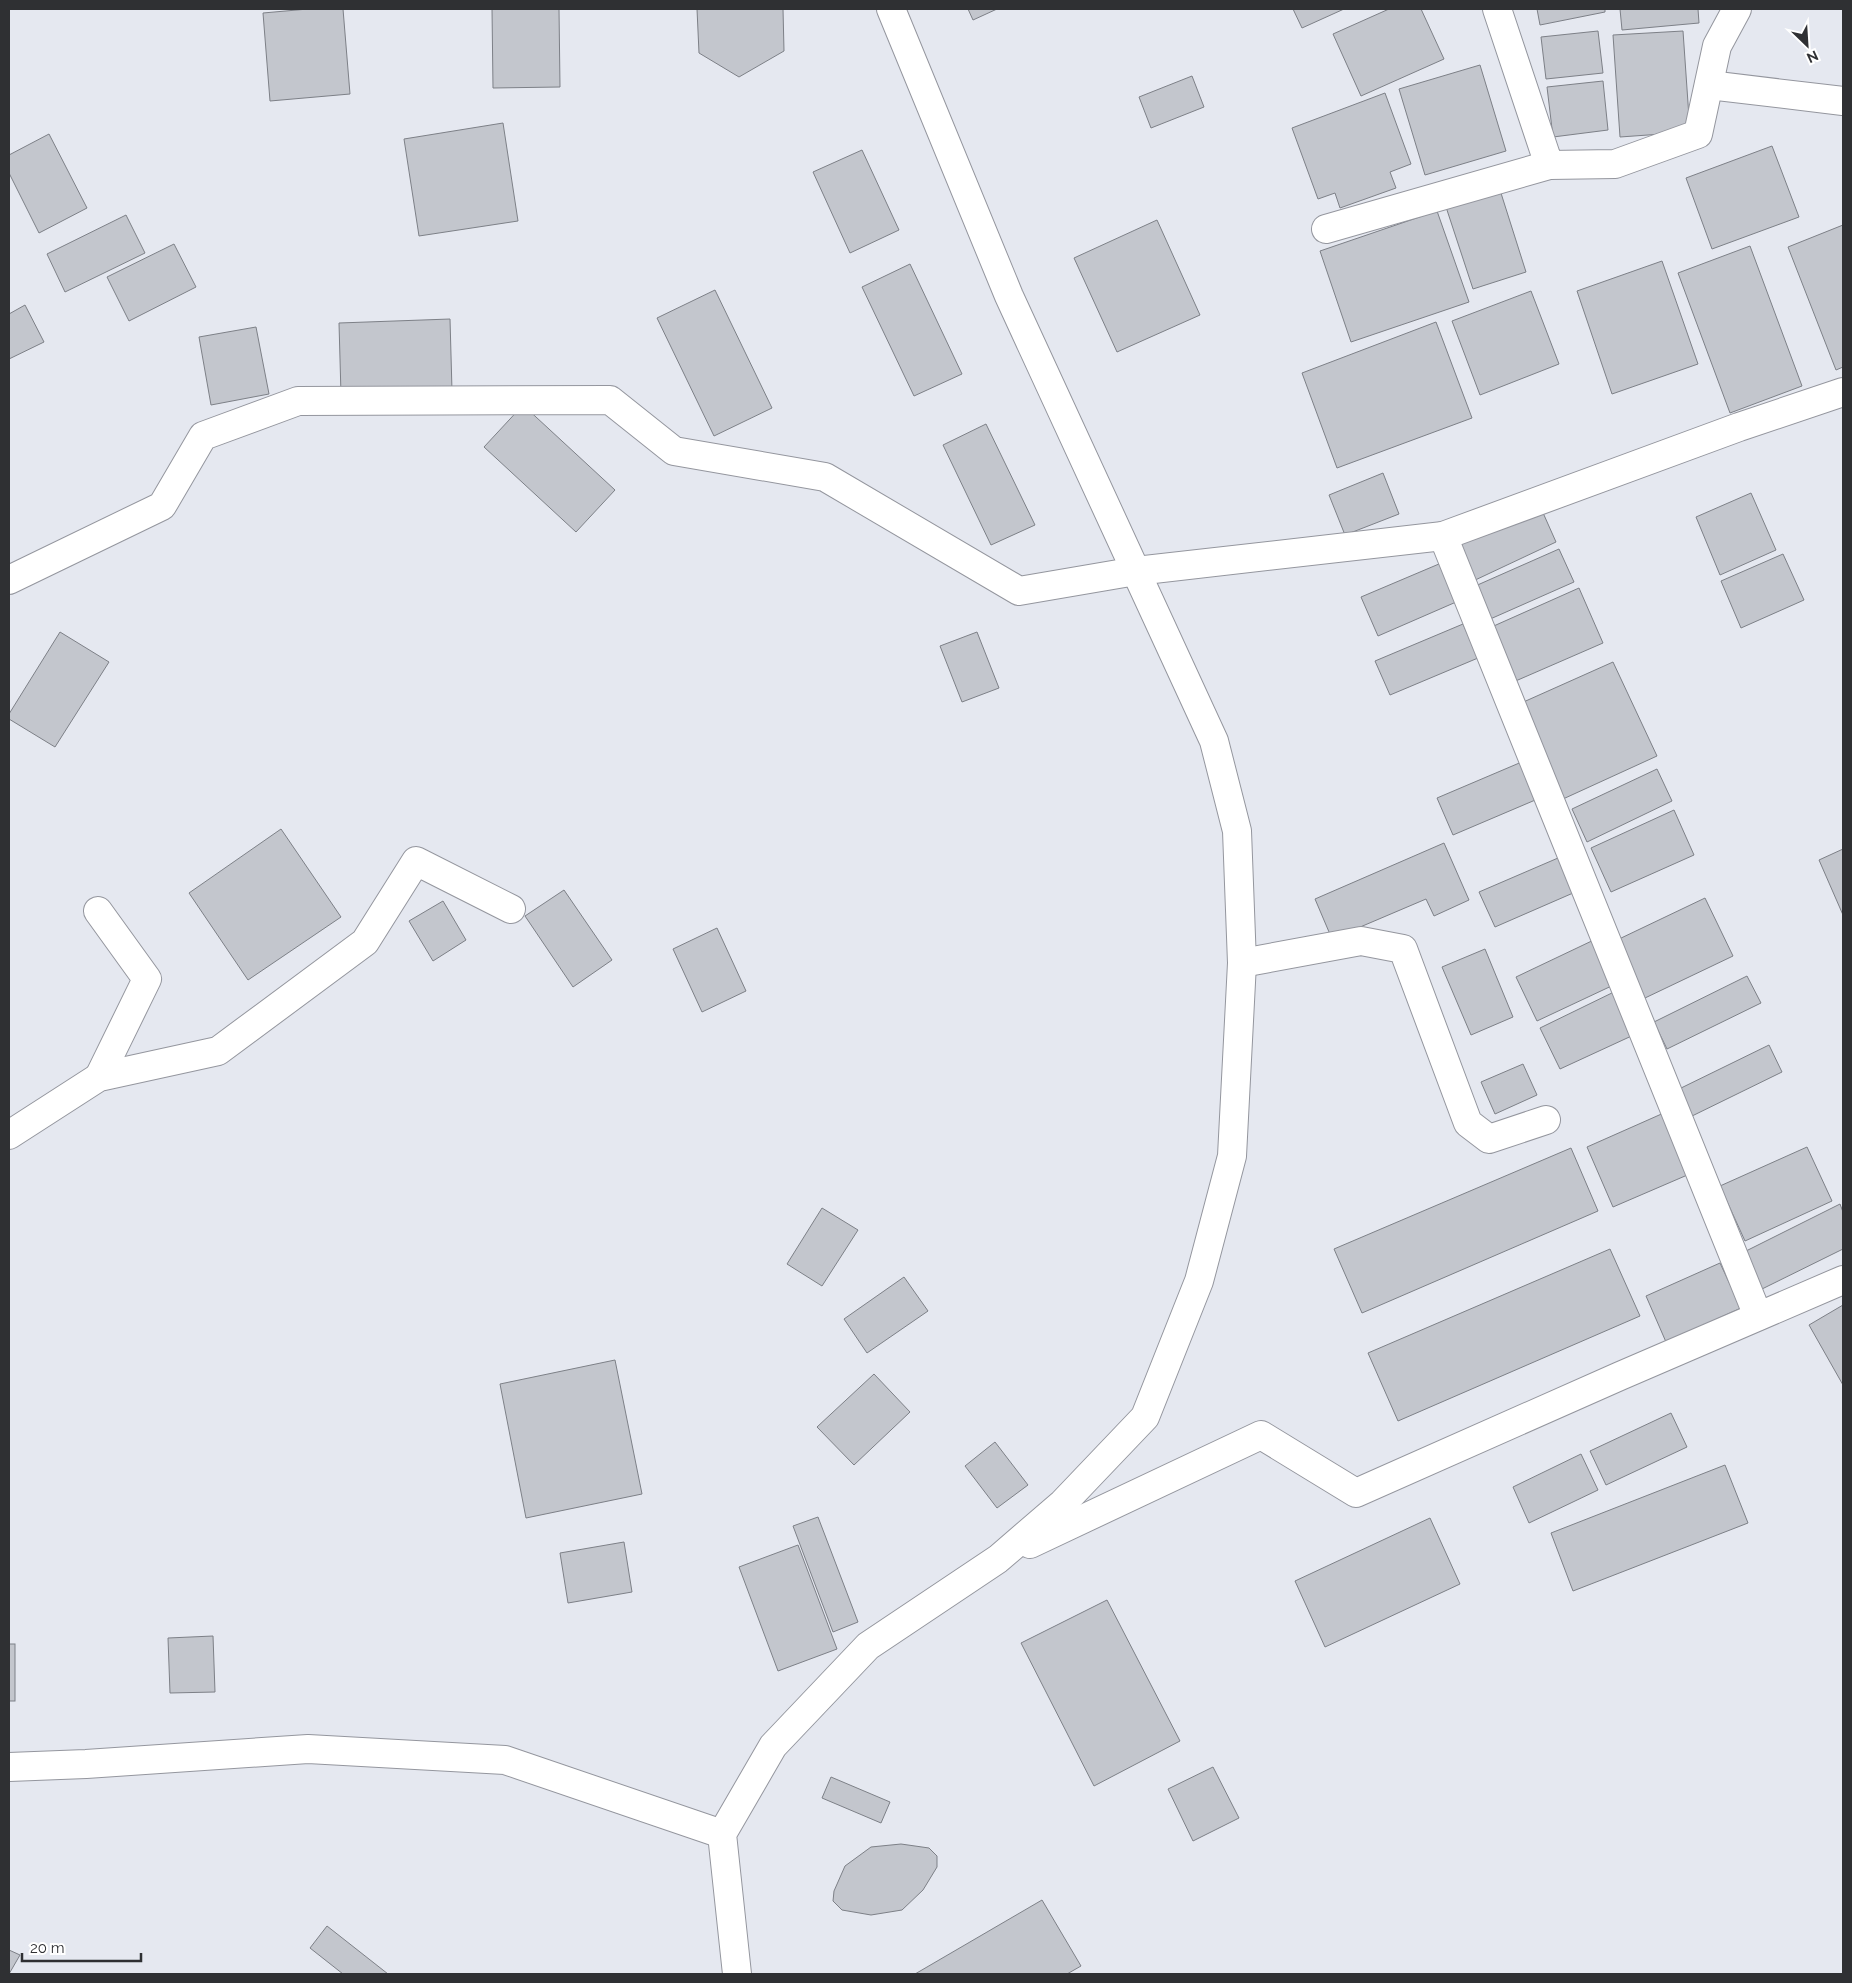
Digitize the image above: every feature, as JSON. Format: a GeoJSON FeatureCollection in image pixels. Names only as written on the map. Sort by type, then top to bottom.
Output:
{"type":"FeatureCollection","features":[{"type":"Feature","properties":{"kind":"street"},"geometry":{"type":"LineString","coordinates":[[737,1974],[722,1834],[773,1746],[868,1646],[998,1559],[1063,1503],[1145,1417],[1199,1281],[1232,1156],[1242,963],[1237,832],[1214,741],[1009,296],[891,9]]}},
{"type":"Feature","properties":{"kind":"street"},"geometry":{"type":"LineString","coordinates":[[1497,9],[1550,166]]}},
{"type":"Feature","properties":{"kind":"street"},"geometry":{"type":"LineString","coordinates":[[1326,229],[1550,166],[1615,164],[1698,134],[1717,46],[1719,9]]}},
{"type":"Feature","properties":{"kind":"street"},"geometry":{"type":"LineString","coordinates":[[1717,46],[1737,9]]}},
{"type":"Feature","properties":{"kind":"street"},"geometry":{"type":"LineString","coordinates":[[1709,86],[1843,102]]}},
{"type":"Feature","properties":{"kind":"street"},"geometry":{"type":"LineString","coordinates":[[9,580],[162,506],[203,436],[298,401],[610,400],[674,451],[825,477],[1018,591],[1136,571],[1443,536],[1739,427],[1843,392]]}},
{"type":"Feature","properties":{"kind":"street"},"geometry":{"type":"LineString","coordinates":[[1443,536],[1758,1316]]}},
{"type":"Feature","properties":{"kind":"street"},"geometry":{"type":"LineString","coordinates":[[9,1135],[99,1077],[218,1051],[365,942],[416,861],[511,909]]}},
{"type":"Feature","properties":{"kind":"street"},"geometry":{"type":"LineString","coordinates":[[98,912],[147,978],[99,1077]]}},
{"type":"Feature","properties":{"kind":"street"},"geometry":{"type":"LineString","coordinates":[[1242,963],[1361,941],[1404,949],[1468,1123],[1489,1139],[1546,1120]]}},
{"type":"Feature","properties":{"kind":"street"},"geometry":{"type":"LineString","coordinates":[[998,1559],[1261,1435],[1356,1492],[1843,1280]]}},
{"type":"Feature","properties":{"kind":"street"},"geometry":{"type":"LineString","coordinates":[[9,1767],[86,1764],[308,1749],[506,1760],[722,1834]]}},
{"type":"Feature","properties":{"kind":"building"},"geometry":{"type":"Polygon","coordinates":[[[308,9],[343,9],[350,94],[270,101],[263,13],[308,9]]]}},
{"type":"Feature","properties":{"kind":"building"},"geometry":{"type":"Polygon","coordinates":[[[492,9],[559,9],[560,87],[493,88],[492,9]]]}},
{"type":"Feature","properties":{"kind":"building"},"geometry":{"type":"Polygon","coordinates":[[[697,9],[783,9],[784,51],[739,77],[699,53],[697,9]]]}},
{"type":"Feature","properties":{"kind":"building"},"geometry":{"type":"Polygon","coordinates":[[[968,9],[997,9],[973,20],[968,9]]]}},
{"type":"Feature","properties":{"kind":"building"},"geometry":{"type":"Polygon","coordinates":[[[1293,9],[1344,9],[1302,28],[1293,9]]]}},
{"type":"Feature","properties":{"kind":"building"},"geometry":{"type":"Polygon","coordinates":[[[1389,9],[1421,9],[1444,59],[1361,96],[1333,34],[1389,9]]]}},
{"type":"Feature","properties":{"kind":"building"},"geometry":{"type":"Polygon","coordinates":[[[1537,9],[1605,9],[1605,12],[1540,25],[1537,9]]]}},
{"type":"Feature","properties":{"kind":"building"},"geometry":{"type":"Polygon","coordinates":[[[1620,9],[1698,9],[1699,23],[1622,30],[1620,9]]]}},
{"type":"Feature","properties":{"kind":"building"},"geometry":{"type":"Polygon","coordinates":[[[1598,31],[1603,73],[1546,79],[1541,37],[1598,31]]]}},
{"type":"Feature","properties":{"kind":"building"},"geometry":{"type":"Polygon","coordinates":[[[1683,31],[1690,132],[1620,137],[1613,35],[1683,31]]]}},
{"type":"Feature","properties":{"kind":"building"},"geometry":{"type":"Polygon","coordinates":[[[1480,65],[1506,151],[1425,175],[1399,89],[1480,65]]]}},
{"type":"Feature","properties":{"kind":"building"},"geometry":{"type":"Polygon","coordinates":[[[1192,76],[1204,107],[1151,128],[1139,97],[1192,76]]]}},
{"type":"Feature","properties":{"kind":"building"},"geometry":{"type":"Polygon","coordinates":[[[1603,81],[1608,130],[1553,137],[1547,87],[1603,81]]]}},
{"type":"Feature","properties":{"kind":"building"},"geometry":{"type":"Polygon","coordinates":[[[1385,93],[1411,164],[1390,172],[1396,188],[1340,208],[1335,193],[1318,199],[1292,128],[1385,93]]]}},
{"type":"Feature","properties":{"kind":"building"},"geometry":{"type":"Polygon","coordinates":[[[503,123],[518,221],[419,236],[404,139],[503,123]]]}},
{"type":"Feature","properties":{"kind":"building"},"geometry":{"type":"Polygon","coordinates":[[[49,134],[87,208],[39,233],[9,173],[9,155],[49,134]]]}},
{"type":"Feature","properties":{"kind":"building"},"geometry":{"type":"Polygon","coordinates":[[[1772,146],[1799,217],[1712,249],[1686,178],[1772,146]]]}},
{"type":"Feature","properties":{"kind":"building"},"geometry":{"type":"Polygon","coordinates":[[[862,150],[899,230],[850,253],[813,172],[862,150]]]}},
{"type":"Feature","properties":{"kind":"building"},"geometry":{"type":"Polygon","coordinates":[[[1500,190],[1526,272],[1473,289],[1446,207],[1500,190]]]}},
{"type":"Feature","properties":{"kind":"building"},"geometry":{"type":"Polygon","coordinates":[[[1437,211],[1469,302],[1351,342],[1320,251],[1437,211]]]}},
{"type":"Feature","properties":{"kind":"building"},"geometry":{"type":"Polygon","coordinates":[[[126,215],[145,253],[65,292],[47,254],[126,215]]]}},
{"type":"Feature","properties":{"kind":"building"},"geometry":{"type":"Polygon","coordinates":[[[1157,220],[1200,315],[1117,352],[1074,258],[1157,220]]]}},
{"type":"Feature","properties":{"kind":"building"},"geometry":{"type":"Polygon","coordinates":[[[1843,225],[1843,367],[1836,370],[1788,247],[1843,225]]]}},
{"type":"Feature","properties":{"kind":"building"},"geometry":{"type":"Polygon","coordinates":[[[174,244],[196,287],[129,321],[107,277],[174,244]]]}},
{"type":"Feature","properties":{"kind":"building"},"geometry":{"type":"Polygon","coordinates":[[[1750,246],[1802,386],[1730,413],[1678,273],[1750,246]]]}},
{"type":"Feature","properties":{"kind":"building"},"geometry":{"type":"Polygon","coordinates":[[[1662,261],[1698,364],[1612,394],[1577,291],[1662,261]]]}},
{"type":"Feature","properties":{"kind":"building"},"geometry":{"type":"Polygon","coordinates":[[[910,264],[962,374],[914,396],[862,287],[910,264]]]}},
{"type":"Feature","properties":{"kind":"building"},"geometry":{"type":"Polygon","coordinates":[[[715,290],[772,408],[714,436],[657,318],[715,290]]]}},
{"type":"Feature","properties":{"kind":"building"},"geometry":{"type":"Polygon","coordinates":[[[1531,291],[1559,364],[1480,395],[1452,321],[1531,291]]]}},
{"type":"Feature","properties":{"kind":"building"},"geometry":{"type":"Polygon","coordinates":[[[25,305],[44,342],[9,359],[9,314],[25,305]]]}},
{"type":"Feature","properties":{"kind":"building"},"geometry":{"type":"Polygon","coordinates":[[[450,319],[452,391],[341,395],[339,323],[450,319]]]}},
{"type":"Feature","properties":{"kind":"building"},"geometry":{"type":"Polygon","coordinates":[[[1436,322],[1472,418],[1337,468],[1302,373],[1436,322]]]}},
{"type":"Feature","properties":{"kind":"building"},"geometry":{"type":"Polygon","coordinates":[[[256,327],[269,394],[211,405],[199,337],[256,327]]]}},
{"type":"Feature","properties":{"kind":"building"},"geometry":{"type":"Polygon","coordinates":[[[523,405],[615,490],[576,532],[484,447],[523,405]]]}},
{"type":"Feature","properties":{"kind":"building"},"geometry":{"type":"Polygon","coordinates":[[[986,424],[1035,525],[991,545],[943,445],[986,424]]]}},
{"type":"Feature","properties":{"kind":"building"},"geometry":{"type":"Polygon","coordinates":[[[1383,473],[1399,514],[1345,535],[1329,495],[1383,473]]]}},
{"type":"Feature","properties":{"kind":"building"},"geometry":{"type":"Polygon","coordinates":[[[1751,493],[1776,550],[1720,575],[1696,517],[1751,493]]]}},
{"type":"Feature","properties":{"kind":"building"},"geometry":{"type":"Polygon","coordinates":[[[1540,506],[1556,542],[1471,582],[1454,546],[1540,506]]]}},
{"type":"Feature","properties":{"kind":"building"},"geometry":{"type":"Polygon","coordinates":[[[1559,549],[1574,582],[1488,620],[1473,587],[1559,549]]]}},
{"type":"Feature","properties":{"kind":"building"},"geometry":{"type":"Polygon","coordinates":[[[1783,554],[1804,600],[1741,628],[1721,581],[1783,554]]]}},
{"type":"Feature","properties":{"kind":"building"},"geometry":{"type":"Polygon","coordinates":[[[1446,561],[1463,599],[1378,636],[1361,597],[1446,561]]]}},
{"type":"Feature","properties":{"kind":"building"},"geometry":{"type":"Polygon","coordinates":[[[1579,588],[1603,643],[1511,683],[1487,629],[1579,588]]]}},
{"type":"Feature","properties":{"kind":"building"},"geometry":{"type":"Polygon","coordinates":[[[1463,624],[1478,658],[1390,695],[1375,661],[1463,624]]]}},
{"type":"Feature","properties":{"kind":"building"},"geometry":{"type":"Polygon","coordinates":[[[60,632],[109,662],[55,747],[9,719],[9,714],[60,632]]]}},
{"type":"Feature","properties":{"kind":"building"},"geometry":{"type":"Polygon","coordinates":[[[977,632],[999,688],[962,702],[940,646],[977,632]]]}},
{"type":"Feature","properties":{"kind":"building"},"geometry":{"type":"Polygon","coordinates":[[[1613,662],[1657,756],[1563,799],[1519,704],[1613,662]]]}},
{"type":"Feature","properties":{"kind":"building"},"geometry":{"type":"Polygon","coordinates":[[[1524,761],[1540,798],[1453,835],[1437,798],[1524,761]]]}},
{"type":"Feature","properties":{"kind":"building"},"geometry":{"type":"Polygon","coordinates":[[[1657,769],[1672,801],[1587,842],[1572,809],[1657,769]]]}},
{"type":"Feature","properties":{"kind":"building"},"geometry":{"type":"Polygon","coordinates":[[[1674,810],[1694,855],[1611,892],[1591,848],[1674,810]]]}},
{"type":"Feature","properties":{"kind":"building"},"geometry":{"type":"Polygon","coordinates":[[[281,829],[341,917],[248,980],[189,893],[281,829]]]}},
{"type":"Feature","properties":{"kind":"building"},"geometry":{"type":"Polygon","coordinates":[[[1444,843],[1469,900],[1434,916],[1426,899],[1332,939],[1315,899],[1444,843]]]}},
{"type":"Feature","properties":{"kind":"building"},"geometry":{"type":"Polygon","coordinates":[[[1843,849],[1843,915],[1819,860],[1843,849]]]}},
{"type":"Feature","properties":{"kind":"building"},"geometry":{"type":"Polygon","coordinates":[[[1565,855],[1580,890],[1495,927],[1479,892],[1565,855]]]}},
{"type":"Feature","properties":{"kind":"building"},"geometry":{"type":"Polygon","coordinates":[[[564,890],[612,960],[573,987],[525,916],[564,890]]]}},
{"type":"Feature","properties":{"kind":"building"},"geometry":{"type":"Polygon","coordinates":[[[1705,898],[1733,956],[1645,998],[1617,940],[1705,898]]]}},
{"type":"Feature","properties":{"kind":"building"},"geometry":{"type":"Polygon","coordinates":[[[443,901],[466,940],[433,961],[409,921],[443,901]]]}},
{"type":"Feature","properties":{"kind":"building"},"geometry":{"type":"Polygon","coordinates":[[[717,928],[746,991],[702,1012],[673,949],[717,928]]]}},
{"type":"Feature","properties":{"kind":"building"},"geometry":{"type":"Polygon","coordinates":[[[1598,938],[1620,982],[1537,1021],[1516,977],[1598,938]]]}},
{"type":"Feature","properties":{"kind":"building"},"geometry":{"type":"Polygon","coordinates":[[[1485,949],[1513,1017],[1471,1035],[1442,967],[1485,949]]]}},
{"type":"Feature","properties":{"kind":"building"},"geometry":{"type":"Polygon","coordinates":[[[1747,976],[1761,1003],[1667,1049],[1654,1022],[1747,976]]]}},
{"type":"Feature","properties":{"kind":"building"},"geometry":{"type":"Polygon","coordinates":[[[1618,990],[1638,1033],[1560,1069],[1540,1028],[1618,990]]]}},
{"type":"Feature","properties":{"kind":"building"},"geometry":{"type":"Polygon","coordinates":[[[1769,1045],[1782,1072],[1690,1117],[1677,1090],[1769,1045]]]}},
{"type":"Feature","properties":{"kind":"building"},"geometry":{"type":"Polygon","coordinates":[[[1523,1064],[1537,1095],[1495,1114],[1481,1082],[1523,1064]]]}},
{"type":"Feature","properties":{"kind":"building"},"geometry":{"type":"Polygon","coordinates":[[[1666,1112],[1692,1173],[1613,1207],[1587,1147],[1666,1112]]]}},
{"type":"Feature","properties":{"kind":"building"},"geometry":{"type":"Polygon","coordinates":[[[1807,1147],[1832,1201],[1745,1241],[1720,1186],[1807,1147]]]}},
{"type":"Feature","properties":{"kind":"building"},"geometry":{"type":"Polygon","coordinates":[[[1571,1148],[1598,1211],[1362,1313],[1334,1249],[1571,1148]]]}},
{"type":"Feature","properties":{"kind":"building"},"geometry":{"type":"Polygon","coordinates":[[[1840,1204],[1843,1212],[1843,1249],[1762,1289],[1744,1252],[1840,1204]]]}},
{"type":"Feature","properties":{"kind":"building"},"geometry":{"type":"Polygon","coordinates":[[[822,1208],[858,1230],[822,1286],[787,1264],[822,1208]]]}},
{"type":"Feature","properties":{"kind":"building"},"geometry":{"type":"Polygon","coordinates":[[[1610,1249],[1640,1316],[1398,1421],[1368,1353],[1610,1249]]]}},
{"type":"Feature","properties":{"kind":"building"},"geometry":{"type":"Polygon","coordinates":[[[1720,1263],[1741,1308],[1666,1342],[1646,1296],[1720,1263]]]}},
{"type":"Feature","properties":{"kind":"building"},"geometry":{"type":"Polygon","coordinates":[[[904,1277],[928,1311],[867,1353],[844,1319],[904,1277]]]}},
{"type":"Feature","properties":{"kind":"building"},"geometry":{"type":"Polygon","coordinates":[[[1843,1305],[1843,1385],[1809,1325],[1843,1305]]]}},
{"type":"Feature","properties":{"kind":"building"},"geometry":{"type":"Polygon","coordinates":[[[615,1360],[642,1494],[526,1518],[500,1384],[615,1360]]]}},
{"type":"Feature","properties":{"kind":"building"},"geometry":{"type":"Polygon","coordinates":[[[874,1374],[910,1412],[854,1465],[817,1427],[874,1374]]]}},
{"type":"Feature","properties":{"kind":"building"},"geometry":{"type":"Polygon","coordinates":[[[1671,1413],[1687,1447],[1606,1485],[1590,1451],[1671,1413]]]}},
{"type":"Feature","properties":{"kind":"building"},"geometry":{"type":"Polygon","coordinates":[[[995,1442],[1028,1485],[997,1508],[965,1466],[995,1442]]]}},
{"type":"Feature","properties":{"kind":"building"},"geometry":{"type":"Polygon","coordinates":[[[1581,1454],[1598,1490],[1529,1523],[1513,1487],[1581,1454]]]}},
{"type":"Feature","properties":{"kind":"building"},"geometry":{"type":"Polygon","coordinates":[[[1725,1465],[1748,1523],[1573,1591],[1551,1533],[1725,1465]]]}},
{"type":"Feature","properties":{"kind":"building"},"geometry":{"type":"Polygon","coordinates":[[[818,1517],[858,1622],[833,1632],[793,1526],[818,1517]]]}},
{"type":"Feature","properties":{"kind":"building"},"geometry":{"type":"Polygon","coordinates":[[[1430,1518],[1460,1584],[1325,1647],[1295,1581],[1430,1518]]]}},
{"type":"Feature","properties":{"kind":"building"},"geometry":{"type":"Polygon","coordinates":[[[624,1542],[632,1592],[568,1603],[560,1553],[624,1542]]]}},
{"type":"Feature","properties":{"kind":"building"},"geometry":{"type":"Polygon","coordinates":[[[798,1545],[837,1649],[778,1671],[739,1567],[798,1545]]]}},
{"type":"Feature","properties":{"kind":"building"},"geometry":{"type":"Polygon","coordinates":[[[1107,1600],[1180,1741],[1094,1786],[1021,1643],[1107,1600]]]}},
{"type":"Feature","properties":{"kind":"building"},"geometry":{"type":"Polygon","coordinates":[[[213,1636],[215,1692],[170,1693],[168,1638],[213,1636]]]}},
{"type":"Feature","properties":{"kind":"building"},"geometry":{"type":"Polygon","coordinates":[[[9,1644],[15,1644],[15,1701],[9,1701],[9,1644]]]}},
{"type":"Feature","properties":{"kind":"building"},"geometry":{"type":"Polygon","coordinates":[[[1213,1767],[1239,1818],[1193,1841],[1168,1789],[1213,1767]]]}},
{"type":"Feature","properties":{"kind":"building"},"geometry":{"type":"Polygon","coordinates":[[[831,1777],[890,1802],[881,1823],[822,1798],[831,1777]]]}},
{"type":"Feature","properties":{"kind":"building"},"geometry":{"type":"Polygon","coordinates":[[[901,1844],[929,1848],[937,1856],[937,1867],[923,1890],[902,1910],[871,1915],[842,1910],[833,1901],[834,1891],[845,1866],[871,1847],[901,1844]]]}},
{"type":"Feature","properties":{"kind":"building"},"geometry":{"type":"Polygon","coordinates":[[[1042,1900],[1081,1966],[1067,1974],[915,1974],[1042,1900]]]}},
{"type":"Feature","properties":{"kind":"building"},"geometry":{"type":"Polygon","coordinates":[[[327,1926],[388,1974],[343,1974],[310,1948],[327,1926]]]}},
{"type":"Feature","properties":{"kind":"building"},"geometry":{"type":"Polygon","coordinates":[[[9,1950],[20,1955],[9,1974],[9,1950]]]}}]}
